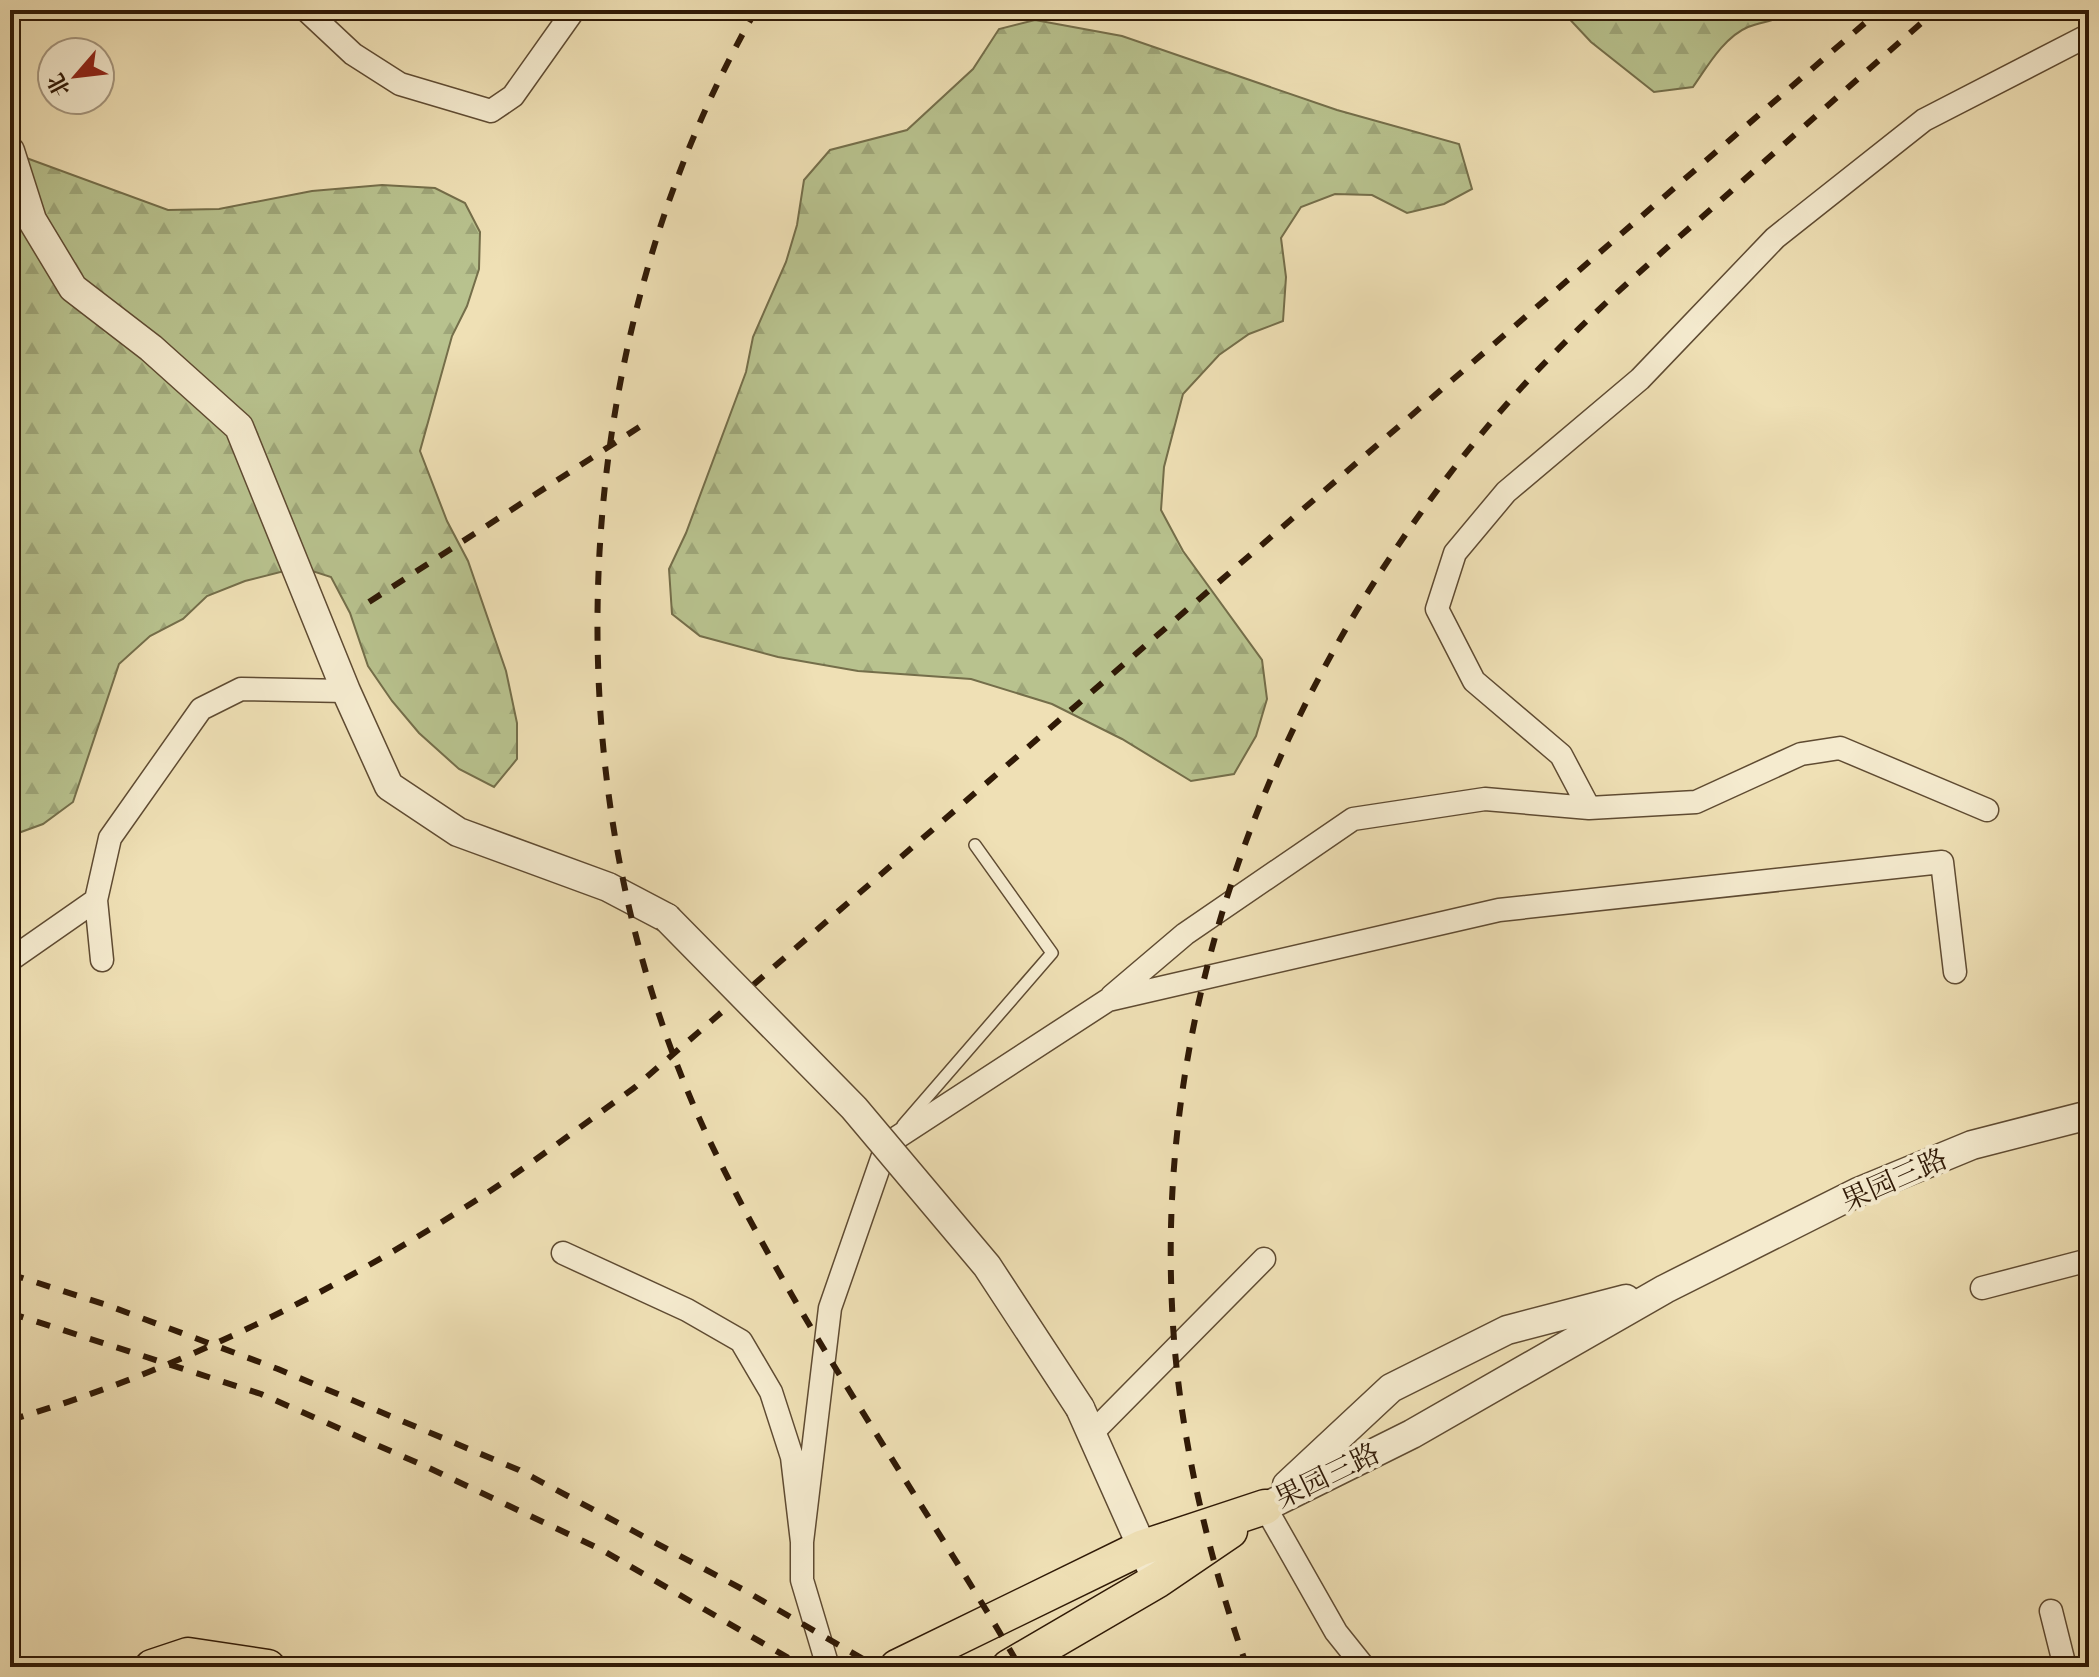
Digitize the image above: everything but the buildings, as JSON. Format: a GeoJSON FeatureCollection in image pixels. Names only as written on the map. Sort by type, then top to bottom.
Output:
{"type":"FeatureCollection","features":[{"type":"Feature","properties":{"kind":"main road"},"geometry":{"type":"LineString","coordinates":[[897,1667],[1141,1548],[1265,1507]]}},
{"type":"Feature","properties":{"kind":"main road"},"geometry":{"type":"LineString","coordinates":[[1009,1667],[1158,1580],[1265,1507]]}},
{"type":"Feature","properties":{"kind":"main road"},"geometry":{"type":"LineString","coordinates":[[152,1667],[188,1655],[268,1667]]}},
{"type":"Feature","properties":{"kind":"street"},"geometry":{"type":"LineString","coordinates":[[306,10],[353,54],[400,84],[491,111],[513,96],[574,10]]}},
{"type":"Feature","properties":{"kind":"street"},"geometry":{"type":"LineString","coordinates":[[1589,808],[1561,755],[1474,681],[1437,609],[1455,553],[1506,492],[1640,379],[1775,238],[1924,120],[2089,35]]}},
{"type":"Feature","properties":{"kind":"street"},"geometry":{"type":"LineString","coordinates":[[10,151],[32,220],[73,288],[151,348],[239,427],[346,691],[389,786],[458,832],[608,887],[667,918],[854,1108],[987,1266],[1087,1420],[1141,1548],[1158,1580]]}},
{"type":"Feature","properties":{"kind":"street"},"geometry":{"type":"LineString","coordinates":[[102,960],[96,900],[110,838],[201,709],[241,689],[346,691]]}},
{"type":"Feature","properties":{"kind":"street"},"geometry":{"type":"LineString","coordinates":[[802,1542],[830,1308],[887,1144],[1108,1000],[1185,934],[1353,819],[1485,799],[1589,808],[1696,802],[1801,754],[1840,748],[1987,810]]}},
{"type":"Feature","properties":{"kind":"street"},"geometry":{"type":"LineString","coordinates":[[1108,1000],[1499,910],[1942,862],[1955,972]]}},
{"type":"Feature","properties":{"kind":"street"},"geometry":{"type":"LineString","coordinates":[[10,960],[96,900]]}},
{"type":"Feature","properties":{"kind":"street","name":"果园三路"},"geometry":{"type":"LineString","coordinates":[[1265,1507],[1412,1434],[1665,1289],[1858,1192],[1958,1151],[2089,1115]]}},
{"type":"Feature","properties":{"kind":"street"},"geometry":{"type":"LineString","coordinates":[[563,1253],[687,1310],[741,1341],[771,1392],[792,1457],[802,1542],[802,1580],[828,1667]]}},
{"type":"Feature","properties":{"kind":"street"},"geometry":{"type":"LineString","coordinates":[[1087,1420],[1264,1259]]}},
{"type":"Feature","properties":{"kind":"street"},"geometry":{"type":"LineString","coordinates":[[1982,1288],[2089,1260]]}},
{"type":"Feature","properties":{"kind":"street","name":"果园三路"},"geometry":{"type":"LineString","coordinates":[[1265,1507],[1391,1388],[1507,1330],[1665,1289]]}},
{"type":"Feature","properties":{"kind":"street"},"geometry":{"type":"LineString","coordinates":[[1265,1507],[1336,1632],[1364,1667]]}},
{"type":"Feature","properties":{"kind":"street"},"geometry":{"type":"LineString","coordinates":[[2051,1611],[2065,1667]]}},
{"type":"Feature","properties":{"kind":"lane"},"geometry":{"type":"LineString","coordinates":[[887,1144],[1052,953],[975,845]]}},
{"type":"Feature","properties":{"kind":"green space"},"geometry":{"type":"Polygon","coordinates":[[[1561,10],[1794,10],[1777,19],[1748,27],[1731,38],[1693,87],[1654,92],[1591,42],[1561,10]]]}},
{"type":"Feature","properties":{"kind":"green space"},"geometry":{"type":"Polygon","coordinates":[[[1035,20],[1122,36],[1337,110],[1459,144],[1472,189],[1444,204],[1407,213],[1372,195],[1335,194],[1301,207],[1281,238],[1286,277],[1283,321],[1249,334],[1219,355],[1183,394],[1164,467],[1161,510],[1183,551],[1262,660],[1267,699],[1256,736],[1234,774],[1191,781],[1122,739],[1052,704],[971,679],[858,671],[778,657],[700,636],[672,614],[669,569],[686,533],[746,372],[753,337],[786,262],[797,225],[804,180],[830,150],[907,130],[973,69],[999,29],[1035,20]]]}},
{"type":"Feature","properties":{"kind":"green space"},"geometry":{"type":"Polygon","coordinates":[[[10,152],[168,210],[219,209],[312,191],[382,185],[435,188],[465,203],[480,232],[479,269],[467,306],[452,336],[420,451],[447,521],[468,561],[506,671],[517,723],[517,759],[494,787],[459,769],[419,733],[368,666],[350,613],[331,577],[300,567],[245,581],[207,596],[183,619],[150,636],[119,664],[73,802],[43,824],[10,836],[10,152]]]}},
{"type":"Feature","properties":{"kind":"railway"},"geometry":{"type":"LineString","coordinates":[[756,10],[691,143],[643,284],[612,430],[598,580],[602,730],[623,878],[661,1022],[718,1158],[788,1288],[1020,1667]]}},
{"type":"Feature","properties":{"kind":"railway"},"geometry":{"type":"LineString","coordinates":[[10,1420],[132,1379],[308,1299],[475,1201],[634,1088],[1880,10]]}},
{"type":"Feature","properties":{"kind":"railway"},"geometry":{"type":"LineString","coordinates":[[1247,1667],[1219,1580],[1196,1489],[1180,1397],[1172,1306],[1173,1184],[1187,1063],[1213,944],[1251,829],[1299,717],[1357,610],[1424,508],[1499,413],[1601,307],[1936,10]]}},
{"type":"Feature","properties":{"kind":"railway"},"geometry":{"type":"LineString","coordinates":[[369,602],[644,424]]}},
{"type":"Feature","properties":{"kind":"railway"},"geometry":{"type":"LineString","coordinates":[[10,1274],[104,1304],[278,1369],[519,1470],[742,1589],[877,1667]]}},
{"type":"Feature","properties":{"kind":"railway"},"geometry":{"type":"LineString","coordinates":[[10,1313],[261,1394],[427,1467],[602,1550],[804,1667]]}}]}
